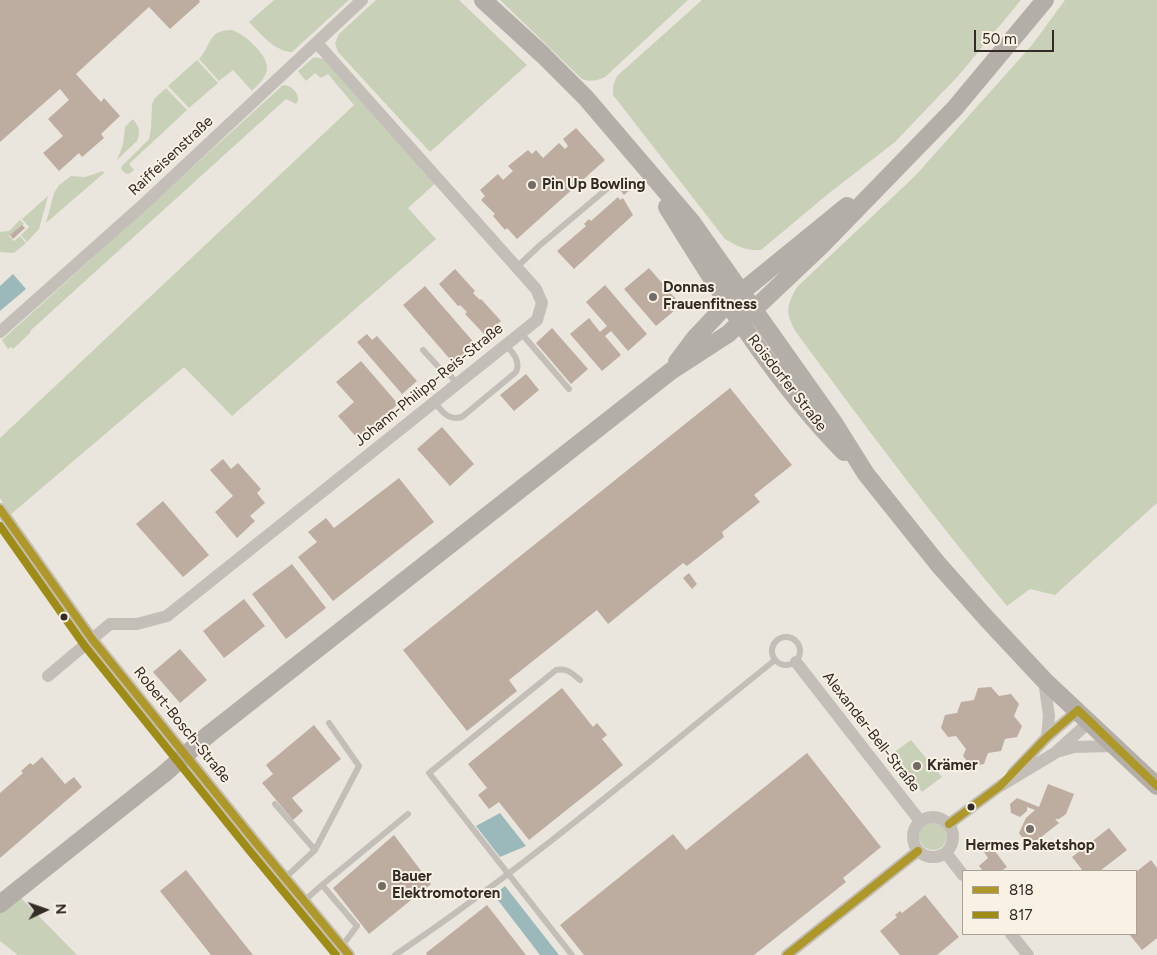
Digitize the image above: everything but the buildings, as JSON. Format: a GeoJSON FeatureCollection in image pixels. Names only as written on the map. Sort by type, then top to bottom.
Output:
{"type":"FeatureCollection","features":[{"type":"Feature","properties":{"kind":"main road","name":"Roisdorfer Straße"},"geometry":{"type":"LineString","coordinates":[[483,0],[543,55],[586,98],[691,221],[834,422],[866,474]]}},
{"type":"Feature","properties":{"kind":"main road"},"geometry":{"type":"LineString","coordinates":[[0,904],[165,773],[208,735],[671,371],[728,334],[753,308],[821,246],[955,108],[1045,0]]}},
{"type":"Feature","properties":{"kind":"main road","name":"Roisdorfer Straße"},"geometry":{"type":"LineString","coordinates":[[637,158],[758,350],[821,428],[866,474],[938,564],[1044,680],[1157,786]]}},
{"type":"Feature","properties":{"kind":"main road"},"geometry":{"type":"LineString","coordinates":[[671,371],[695,338],[741,291],[895,169]]}},
{"type":"Feature","properties":{"kind":"street","name":"Raiffeisenstraße"},"geometry":{"type":"LineString","coordinates":[[0,332],[144,203],[362,0]]}},
{"type":"Feature","properties":{"kind":"street","name":"Johann-Philipp-Reis-Straße"},"geometry":{"type":"LineString","coordinates":[[48,676],[110,624],[137,624],[167,616],[537,320],[542,303],[536,289],[318,43]]}},
{"type":"Feature","properties":{"kind":"street","name":"Robert-Bosch-Straße"},"geometry":{"type":"LineString","coordinates":[[0,508],[92,639],[345,950]]}},
{"type":"Feature","properties":{"kind":"street","name":"Alexander-Bell-Straße"},"geometry":{"type":"LineString","coordinates":[[796,662],[920,821]]}},
{"type":"Feature","properties":{"kind":"street"},"geometry":{"type":"LineString","coordinates":[[1044,680],[1049,716],[1047,737]]}},
{"type":"Feature","properties":{"kind":"street"},"geometry":{"type":"LineString","coordinates":[[1000,786],[1047,737],[1083,716]]}},
{"type":"Feature","properties":{"kind":"street"},"geometry":{"type":"LineString","coordinates":[[1055,752],[1083,716]]}},
{"type":"Feature","properties":{"kind":"street"},"geometry":{"type":"LineString","coordinates":[[949,824],[1000,786],[1055,752],[1074,747],[1114,746]]}},
{"type":"Feature","properties":{"kind":"street"},"geometry":{"type":"LineString","coordinates":[[935,816],[949,824],[953,832],[953,840],[951,847],[946,853],[938,857],[931,857],[918,851],[912,836],[920,821],[927,817],[935,816]]}},
{"type":"Feature","properties":{"kind":"street"},"geometry":{"type":"LineString","coordinates":[[787,955],[918,851]]}},
{"type":"Feature","properties":{"kind":"street"},"geometry":{"type":"LineString","coordinates":[[946,853],[962,874]]}},
{"type":"Feature","properties":{"kind":"street"},"geometry":{"type":"LineString","coordinates":[[1012,935],[1028,955]]}},
{"type":"Feature","properties":{"kind":"lane"},"geometry":{"type":"LineString","coordinates":[[517,266],[615,182]]}},
{"type":"Feature","properties":{"kind":"lane"},"geometry":{"type":"LineString","coordinates":[[521,333],[569,389]]}},
{"type":"Feature","properties":{"kind":"lane"},"geometry":{"type":"LineString","coordinates":[[434,402],[446,416],[451,418],[462,417],[516,372],[518,363],[506,345]]}},
{"type":"Feature","properties":{"kind":"lane"},"geometry":{"type":"LineString","coordinates":[[423,350],[457,384]]}},
{"type":"Feature","properties":{"kind":"lane"},"geometry":{"type":"LineString","coordinates":[[789,637],[797,642],[800,656],[796,662],[787,666],[775,660],[772,651],[776,641],[789,637]]}},
{"type":"Feature","properties":{"kind":"lane"},"geometry":{"type":"LineString","coordinates":[[395,955],[508,874],[775,660]]}},
{"type":"Feature","properties":{"kind":"lane"},"geometry":{"type":"LineString","coordinates":[[572,955],[429,773],[556,670],[564,669],[580,680]]}},
{"type":"Feature","properties":{"kind":"lane"},"geometry":{"type":"LineString","coordinates":[[285,878],[316,850],[359,766],[329,723]]}},
{"type":"Feature","properties":{"kind":"lane"},"geometry":{"type":"LineString","coordinates":[[275,804],[316,850]]}},
{"type":"Feature","properties":{"kind":"lane"},"geometry":{"type":"LineString","coordinates":[[304,901],[408,814]]}},
{"type":"Feature","properties":{"kind":"lane"},"geometry":{"type":"LineString","coordinates":[[322,885],[357,926],[345,950]]}},
{"type":"Feature","properties":{"kind":"green space"},"geometry":{"type":"Polygon","coordinates":[[[274,0],[349,0],[292,52],[279,49],[263,37],[249,22],[274,0]]]}},
{"type":"Feature","properties":{"kind":"green space"},"geometry":{"type":"Polygon","coordinates":[[[376,0],[459,0],[527,65],[430,152],[338,52],[335,43],[339,34],[376,0]]]}},
{"type":"Feature","properties":{"kind":"green space"},"geometry":{"type":"Polygon","coordinates":[[[500,0],[688,0],[605,77],[591,81],[582,79],[500,0]]]}},
{"type":"Feature","properties":{"kind":"green space"},"geometry":{"type":"Polygon","coordinates":[[[702,0],[1021,0],[959,75],[895,142],[828,194],[761,250],[751,250],[725,239],[613,95],[613,86],[617,76],[702,0]]]}},
{"type":"Feature","properties":{"kind":"green space"},"geometry":{"type":"Polygon","coordinates":[[[1065,0],[1157,0],[1157,503],[1055,595],[1030,589],[1007,606],[926,505],[796,332],[788,309],[797,287],[915,176],[1032,45],[1065,0]]]}},
{"type":"Feature","properties":{"kind":"green space"},"geometry":{"type":"Polygon","coordinates":[[[231,30],[248,39],[259,51],[266,63],[266,75],[252,91],[233,70],[219,81],[199,59],[214,36],[223,31],[231,30]]]}},
{"type":"Feature","properties":{"kind":"green space"},"geometry":{"type":"Polygon","coordinates":[[[314,57],[324,59],[438,181],[408,208],[436,239],[232,416],[184,367],[10,515],[0,498],[0,438],[354,105],[328,74],[321,78],[315,73],[306,81],[298,71],[314,57]]]}},
{"type":"Feature","properties":{"kind":"green space"},"geometry":{"type":"Polygon","coordinates":[[[197,60],[218,83],[189,108],[168,86],[197,60]]]}},
{"type":"Feature","properties":{"kind":"green space"},"geometry":{"type":"Polygon","coordinates":[[[283,85],[289,86],[296,92],[298,101],[296,104],[286,99],[30,331],[13,349],[11,347],[8,349],[2,340],[283,85]]]}},
{"type":"Feature","properties":{"kind":"green space"},"geometry":{"type":"Polygon","coordinates":[[[166,88],[187,110],[129,164],[134,170],[129,174],[125,173],[121,169],[122,166],[149,139],[152,104],[155,98],[166,88]]]}},
{"type":"Feature","properties":{"kind":"green space"},"geometry":{"type":"Polygon","coordinates":[[[133,119],[139,130],[137,141],[117,160],[123,145],[125,127],[133,119]]]}},
{"type":"Feature","properties":{"kind":"green space"},"geometry":{"type":"Polygon","coordinates":[[[103,171],[104,173],[46,223],[54,193],[59,185],[71,176],[85,177],[103,171]]]}},
{"type":"Feature","properties":{"kind":"green space"},"geometry":{"type":"Polygon","coordinates":[[[48,196],[39,229],[27,242],[21,235],[29,227],[22,219],[48,196]]]}},
{"type":"Feature","properties":{"kind":"green space"},"geometry":{"type":"Polygon","coordinates":[[[20,220],[24,224],[9,236],[14,241],[20,236],[26,243],[14,253],[0,252],[0,232],[9,231],[20,220]]]}},
{"type":"Feature","properties":{"kind":"green space","name":"Krämer"},"geometry":{"type":"Polygon","coordinates":[[[911,740],[942,777],[922,792],[892,754],[911,740]]]}},
{"type":"Feature","properties":{"kind":"green space"},"geometry":{"type":"Polygon","coordinates":[[[933,822],[943,826],[947,836],[943,846],[933,850],[923,846],[919,836],[923,826],[933,822]]]}},
{"type":"Feature","properties":{"kind":"green space"},"geometry":{"type":"Polygon","coordinates":[[[20,897],[77,955],[18,955],[0,941],[0,913],[20,897]]]}},
{"type":"Feature","properties":{"kind":"water"},"geometry":{"type":"Polygon","coordinates":[[[13,274],[26,289],[0,311],[0,286],[13,274]]]}},
{"type":"Feature","properties":{"kind":"water"},"geometry":{"type":"Polygon","coordinates":[[[500,813],[526,846],[500,857],[476,826],[500,813]]]}},
{"type":"Feature","properties":{"kind":"water"},"geometry":{"type":"Polygon","coordinates":[[[505,886],[559,955],[540,955],[494,895],[505,886]]]}},
{"type":"Feature","properties":{"kind":"transit line","name":"818"},"geometry":{"type":"LineString","coordinates":[[0,509],[92,639],[349,955]]}},
{"type":"Feature","properties":{"kind":"transit line","name":"817"},"geometry":{"type":"LineString","coordinates":[[0,526],[84,645],[336,955]]}},
{"type":"Feature","properties":{"kind":"transit line","name":"818"},"geometry":{"type":"LineString","coordinates":[[949,824],[1000,786],[1047,737],[1078,710],[1157,786]]}},
{"type":"Feature","properties":{"kind":"transit line","name":"818"},"geometry":{"type":"LineString","coordinates":[[787,955],[918,851]]}},
{"type":"Feature","properties":{"kind":"place","name":"Pin Up Bowling"},"geometry":{"type":"Point","coordinates":[532,185]}},
{"type":"Feature","properties":{"kind":"place","name":"Donnas Frauenfitness"},"geometry":{"type":"Point","coordinates":[653,297]}},
{"type":"Feature","properties":{"kind":"place","name":"Krämer"},"geometry":{"type":"Point","coordinates":[917,766]}},
{"type":"Feature","properties":{"kind":"place","name":"Hermes Paketshop"},"geometry":{"type":"Point","coordinates":[1030,829]}},
{"type":"Feature","properties":{"kind":"place","name":"Bauer Elektromotoren"},"geometry":{"type":"Point","coordinates":[382,886]}}]}
